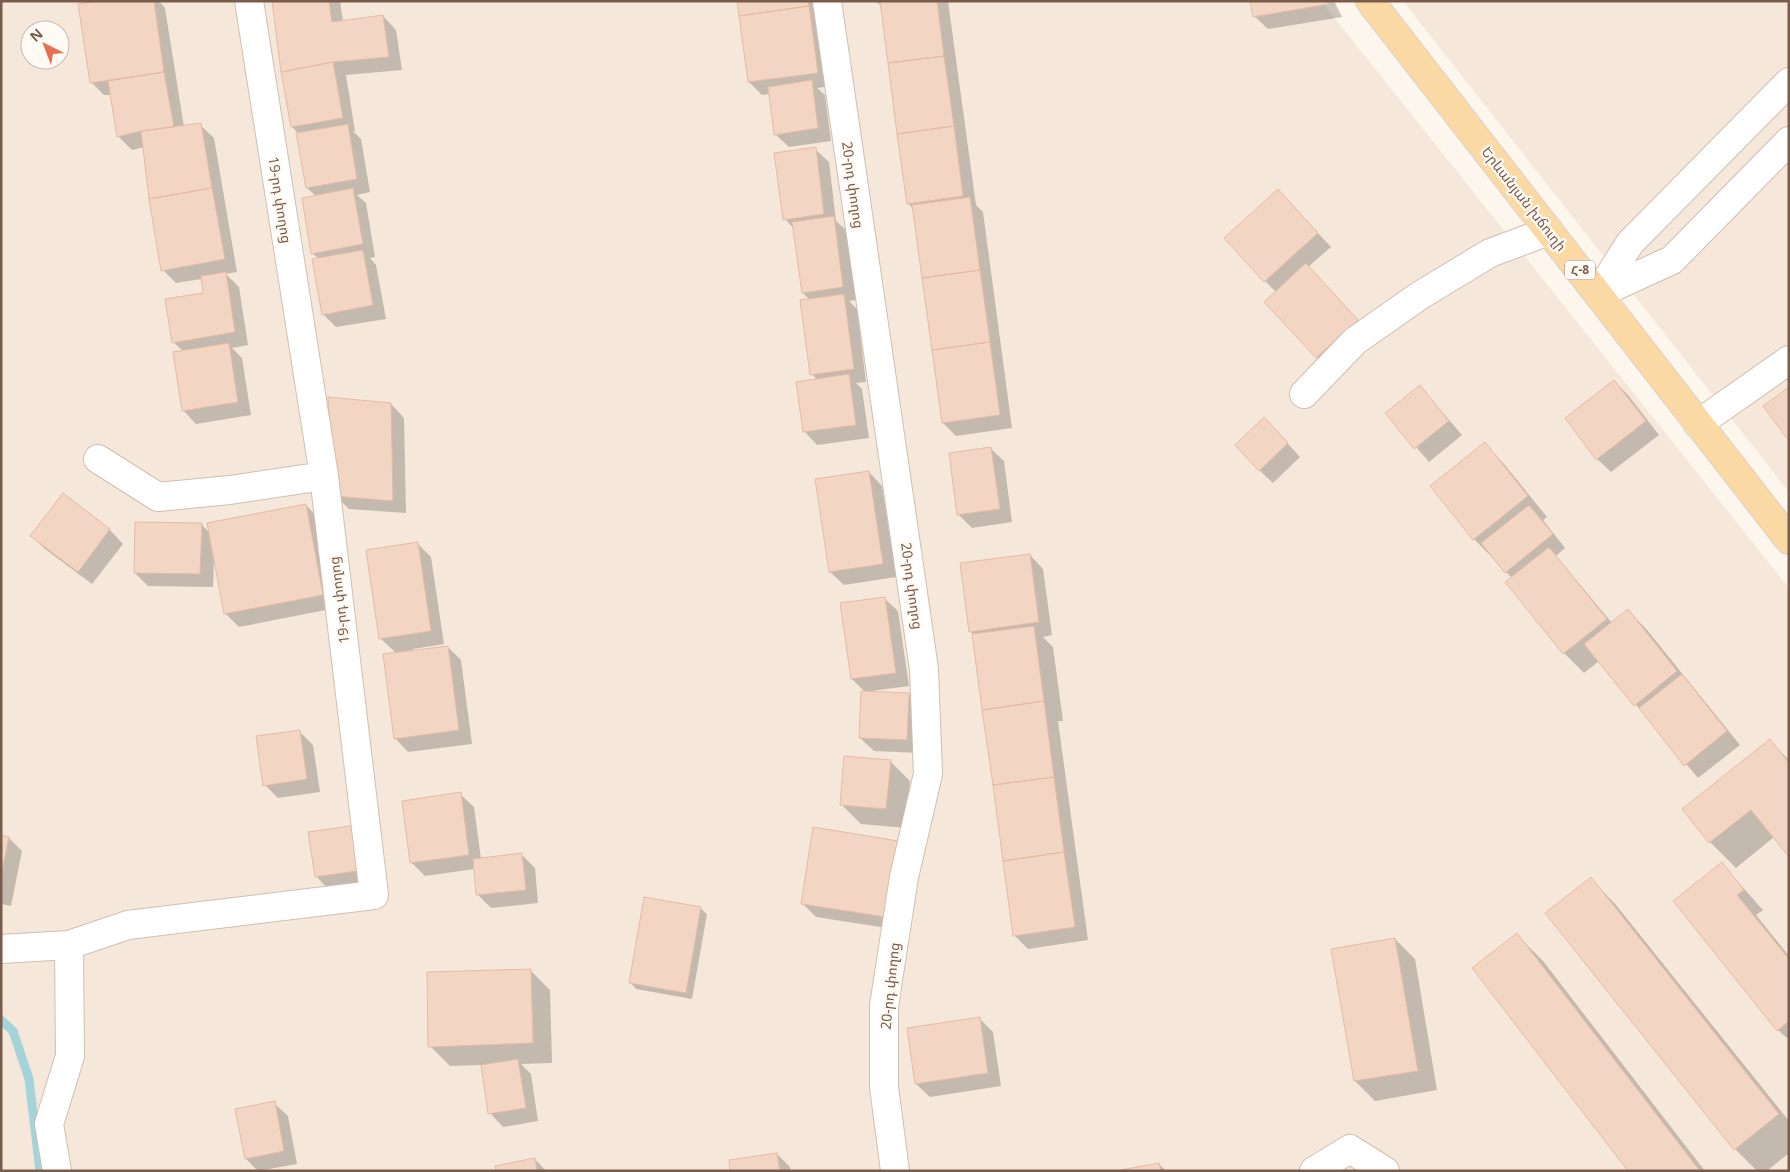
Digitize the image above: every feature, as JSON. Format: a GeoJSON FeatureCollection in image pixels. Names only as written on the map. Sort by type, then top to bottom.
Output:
{"type":"FeatureCollection","features":[{"type":"Feature","properties":{"kind":"main road","name":"Երևանյան խճուղի"},"geometry":{"type":"LineString","coordinates":[[1370,1],[1789,540]]}},
{"type":"Feature","properties":{"kind":"street","name":"19-րդ փողոց"},"geometry":{"type":"LineString","coordinates":[[69,945],[128,925],[374,895],[324,476],[249,1]]}},
{"type":"Feature","properties":{"kind":"street","name":"20-րդ փողոց"},"geometry":{"type":"LineString","coordinates":[[827,1],[924,669],[928,774],[904,877],[884,1006],[884,1087],[895,1171]]}},
{"type":"Feature","properties":{"kind":"street"},"geometry":{"type":"LineString","coordinates":[[1598,294],[1630,243],[1789,82]]}},
{"type":"Feature","properties":{"kind":"street"},"geometry":{"type":"LineString","coordinates":[[1598,294],[1672,260],[1789,141]]}},
{"type":"Feature","properties":{"kind":"street"},"geometry":{"type":"LineString","coordinates":[[1304,394],[1356,341],[1419,296],[1490,253],[1549,231]]}},
{"type":"Feature","properties":{"kind":"street"},"geometry":{"type":"LineString","coordinates":[[1698,424],[1789,360]]}},
{"type":"Feature","properties":{"kind":"street"},"geometry":{"type":"LineString","coordinates":[[98,459],[158,497],[230,490],[324,476]]}},
{"type":"Feature","properties":{"kind":"street"},"geometry":{"type":"LineString","coordinates":[[1,949],[69,945],[70,1056],[49,1124],[56,1171]]}},
{"type":"Feature","properties":{"kind":"street"},"geometry":{"type":"LineString","coordinates":[[1314,1171],[1350,1148],[1384,1171]]}},
{"type":"Feature","properties":{"kind":"shaded area"},"geometry":{"type":"Polygon","coordinates":[[[1,1],[1321,1],[1789,588],[1789,1171],[1,1171],[1,1]]]}},
{"type":"Feature","properties":{"kind":"shaded area"},"geometry":{"type":"Polygon","coordinates":[[[1403,1],[1789,1],[1789,492],[1403,1]]]}},
{"type":"Feature","properties":{"kind":"building"},"geometry":{"type":"Polygon","coordinates":[[[99,1],[154,1],[164,72],[90,83],[78,4],[99,1]]]}},
{"type":"Feature","properties":{"kind":"building"},"geometry":{"type":"Polygon","coordinates":[[[272,1],[329,1],[332,22],[383,15],[389,57],[333,62],[281,72],[272,1]]]}},
{"type":"Feature","properties":{"kind":"building"},"geometry":{"type":"Polygon","coordinates":[[[737,1],[808,1],[809,6],[739,16],[737,1]]]}},
{"type":"Feature","properties":{"kind":"building"},"geometry":{"type":"Polygon","coordinates":[[[880,1],[937,1],[944,56],[888,63],[880,1]]]}},
{"type":"Feature","properties":{"kind":"building"},"geometry":{"type":"Polygon","coordinates":[[[1250,1],[1328,1],[1329,4],[1253,17],[1250,1]]]}},
{"type":"Feature","properties":{"kind":"building"},"geometry":{"type":"Polygon","coordinates":[[[809,6],[818,73],[748,82],[739,16],[809,6]]]}},
{"type":"Feature","properties":{"kind":"building"},"geometry":{"type":"Polygon","coordinates":[[[944,56],[954,126],[897,134],[888,63],[944,56]]]}},
{"type":"Feature","properties":{"kind":"building"},"geometry":{"type":"Polygon","coordinates":[[[333,62],[343,118],[291,127],[281,72],[333,62]]]}},
{"type":"Feature","properties":{"kind":"building"},"geometry":{"type":"Polygon","coordinates":[[[164,72],[174,127],[141,131],[117,137],[108,81],[164,72]]]}},
{"type":"Feature","properties":{"kind":"building"},"geometry":{"type":"Polygon","coordinates":[[[812,80],[818,128],[774,135],[768,87],[812,80]]]}},
{"type":"Feature","properties":{"kind":"building"},"geometry":{"type":"Polygon","coordinates":[[[201,123],[212,188],[149,199],[141,131],[201,123]]]}},
{"type":"Feature","properties":{"kind":"building"},"geometry":{"type":"Polygon","coordinates":[[[348,124],[357,179],[306,188],[296,133],[348,124]]]}},
{"type":"Feature","properties":{"kind":"building"},"geometry":{"type":"Polygon","coordinates":[[[954,126],[963,196],[907,204],[897,134],[954,126]]]}},
{"type":"Feature","properties":{"kind":"building"},"geometry":{"type":"Polygon","coordinates":[[[816,147],[824,214],[783,220],[774,153],[816,147]]]}},
{"type":"Feature","properties":{"kind":"building"},"geometry":{"type":"Polygon","coordinates":[[[212,188],[225,259],[161,271],[149,199],[212,188]]]}},
{"type":"Feature","properties":{"kind":"building"},"geometry":{"type":"Polygon","coordinates":[[[353,188],[363,244],[311,254],[302,198],[353,188]]]}},
{"type":"Feature","properties":{"kind":"building"},"geometry":{"type":"Polygon","coordinates":[[[1278,189],[1318,233],[1264,282],[1224,238],[1278,189]]]}},
{"type":"Feature","properties":{"kind":"building"},"geometry":{"type":"Polygon","coordinates":[[[970,197],[980,270],[922,278],[912,205],[970,197]]]}},
{"type":"Feature","properties":{"kind":"building"},"geometry":{"type":"Polygon","coordinates":[[[834,216],[843,287],[802,293],[792,222],[834,216]]]}},
{"type":"Feature","properties":{"kind":"building"},"geometry":{"type":"Polygon","coordinates":[[[363,250],[373,305],[322,315],[312,259],[363,250]]]}},
{"type":"Feature","properties":{"kind":"building"},"geometry":{"type":"Polygon","coordinates":[[[1306,263],[1358,320],[1316,358],[1264,302],[1306,263]]]}},
{"type":"Feature","properties":{"kind":"building"},"geometry":{"type":"Polygon","coordinates":[[[980,270],[990,342],[932,350],[922,278],[980,270]]]}},
{"type":"Feature","properties":{"kind":"building"},"geometry":{"type":"Polygon","coordinates":[[[226,272],[235,332],[172,343],[165,299],[203,293],[201,276],[226,272]]]}},
{"type":"Feature","properties":{"kind":"building"},"geometry":{"type":"Polygon","coordinates":[[[844,294],[854,369],[810,375],[800,300],[844,294]]]}},
{"type":"Feature","properties":{"kind":"building"},"geometry":{"type":"Polygon","coordinates":[[[990,342],[1000,415],[942,423],[932,350],[990,342]]]}},
{"type":"Feature","properties":{"kind":"building"},"geometry":{"type":"Polygon","coordinates":[[[229,343],[238,402],[182,411],[173,352],[229,343]]]}},
{"type":"Feature","properties":{"kind":"building"},"geometry":{"type":"Polygon","coordinates":[[[849,374],[856,425],[803,432],[796,382],[849,374]]]}},
{"type":"Feature","properties":{"kind":"building"},"geometry":{"type":"Polygon","coordinates":[[[1614,380],[1646,421],[1596,460],[1565,418],[1614,380]]]}},
{"type":"Feature","properties":{"kind":"building"},"geometry":{"type":"Polygon","coordinates":[[[1420,385],[1449,421],[1414,449],[1385,413],[1420,385]]]}},
{"type":"Feature","properties":{"kind":"building"},"geometry":{"type":"Polygon","coordinates":[[[1789,387],[1789,441],[1763,406],[1789,387]]]}},
{"type":"Feature","properties":{"kind":"building"},"geometry":{"type":"Polygon","coordinates":[[[328,397],[391,403],[393,501],[334,496],[328,397]]]}},
{"type":"Feature","properties":{"kind":"building"},"geometry":{"type":"Polygon","coordinates":[[[1264,417],[1288,443],[1259,471],[1235,445],[1264,417]]]}},
{"type":"Feature","properties":{"kind":"building"},"geometry":{"type":"Polygon","coordinates":[[[1485,442],[1528,496],[1473,540],[1430,486],[1485,442]]]}},
{"type":"Feature","properties":{"kind":"building"},"geometry":{"type":"Polygon","coordinates":[[[991,447],[1000,509],[957,515],[949,453],[991,447]]]}},
{"type":"Feature","properties":{"kind":"building"},"geometry":{"type":"Polygon","coordinates":[[[869,471],[883,564],[829,572],[815,479],[869,471]]]}},
{"type":"Feature","properties":{"kind":"building"},"geometry":{"type":"Polygon","coordinates":[[[63,493],[110,529],[78,572],[30,536],[63,493]]]}},
{"type":"Feature","properties":{"kind":"building"},"geometry":{"type":"Polygon","coordinates":[[[306,504],[323,595],[224,614],[207,523],[306,504]]]}},
{"type":"Feature","properties":{"kind":"building"},"geometry":{"type":"Polygon","coordinates":[[[1529,505],[1553,534],[1505,573],[1481,543],[1529,505]]]}},
{"type":"Feature","properties":{"kind":"building"},"geometry":{"type":"Polygon","coordinates":[[[135,522],[202,523],[200,574],[134,573],[135,522]]]}},
{"type":"Feature","properties":{"kind":"building"},"geometry":{"type":"Polygon","coordinates":[[[418,542],[431,631],[379,639],[366,550],[418,542]]]}},
{"type":"Feature","properties":{"kind":"building"},"geometry":{"type":"Polygon","coordinates":[[[1549,547],[1607,619],[1563,654],[1505,582],[1549,547]]]}},
{"type":"Feature","properties":{"kind":"building"},"geometry":{"type":"Polygon","coordinates":[[[1030,554],[1039,622],[969,632],[960,563],[1030,554]]]}},
{"type":"Feature","properties":{"kind":"building"},"geometry":{"type":"Polygon","coordinates":[[[885,597],[896,673],[851,679],[840,603],[885,597]]]}},
{"type":"Feature","properties":{"kind":"building"},"geometry":{"type":"Polygon","coordinates":[[[1628,609],[1677,671],[1634,706],[1584,644],[1628,609]]]}},
{"type":"Feature","properties":{"kind":"building"},"geometry":{"type":"Polygon","coordinates":[[[1034,626],[1044,701],[982,710],[972,634],[1034,626]]]}},
{"type":"Feature","properties":{"kind":"building"},"geometry":{"type":"Polygon","coordinates":[[[448,646],[459,730],[394,739],[383,654],[448,646]]]}},
{"type":"Feature","properties":{"kind":"building"},"geometry":{"type":"Polygon","coordinates":[[[1682,674],[1727,731],[1684,766],[1639,708],[1682,674]]]}},
{"type":"Feature","properties":{"kind":"building"},"geometry":{"type":"Polygon","coordinates":[[[861,691],[909,693],[907,740],[859,738],[861,691]]]}},
{"type":"Feature","properties":{"kind":"building"},"geometry":{"type":"Polygon","coordinates":[[[1044,701],[1054,777],[993,785],[982,710],[1044,701]]]}},
{"type":"Feature","properties":{"kind":"building"},"geometry":{"type":"Polygon","coordinates":[[[300,730],[307,779],[263,786],[256,736],[300,730]]]}},
{"type":"Feature","properties":{"kind":"building"},"geometry":{"type":"Polygon","coordinates":[[[1770,739],[1789,763],[1789,857],[1751,810],[1709,843],[1682,809],[1770,739]]]}},
{"type":"Feature","properties":{"kind":"building"},"geometry":{"type":"Polygon","coordinates":[[[844,756],[891,760],[886,809],[840,805],[844,756]]]}},
{"type":"Feature","properties":{"kind":"building"},"geometry":{"type":"Polygon","coordinates":[[[1054,777],[1064,852],[1003,861],[993,785],[1054,777]]]}},
{"type":"Feature","properties":{"kind":"building"},"geometry":{"type":"Polygon","coordinates":[[[461,792],[469,855],[410,863],[402,801],[461,792]]]}},
{"type":"Feature","properties":{"kind":"building"},"geometry":{"type":"Polygon","coordinates":[[[357,825],[364,870],[315,877],[308,832],[357,825]]]}},
{"type":"Feature","properties":{"kind":"building"},"geometry":{"type":"Polygon","coordinates":[[[813,827],[898,841],[886,917],[801,904],[813,827]]]}},
{"type":"Feature","properties":{"kind":"building"},"geometry":{"type":"Polygon","coordinates":[[[1,835],[9,837],[1,876],[1,835]]]}},
{"type":"Feature","properties":{"kind":"building"},"geometry":{"type":"Polygon","coordinates":[[[1064,852],[1075,927],[1013,936],[1003,861],[1064,852]]]}},
{"type":"Feature","properties":{"kind":"building"},"geometry":{"type":"Polygon","coordinates":[[[522,853],[526,890],[476,895],[473,859],[522,853]]]}},
{"type":"Feature","properties":{"kind":"building"},"geometry":{"type":"Polygon","coordinates":[[[1722,862],[1744,890],[1737,895],[1789,959],[1789,1021],[1777,1031],[1673,901],[1722,862]]]}},
{"type":"Feature","properties":{"kind":"building"},"geometry":{"type":"Polygon","coordinates":[[[1591,877],[1779,1114],[1734,1150],[1545,913],[1591,877]]]}},
{"type":"Feature","properties":{"kind":"building"},"geometry":{"type":"Polygon","coordinates":[[[644,897],[701,907],[686,993],[629,983],[644,897]]]}},
{"type":"Feature","properties":{"kind":"building"},"geometry":{"type":"Polygon","coordinates":[[[1517,933],[1700,1171],[1628,1171],[1472,968],[1517,933]]]}},
{"type":"Feature","properties":{"kind":"building"},"geometry":{"type":"Polygon","coordinates":[[[1395,938],[1418,1071],[1354,1081],[1331,949],[1395,938]]]}},
{"type":"Feature","properties":{"kind":"building"},"geometry":{"type":"Polygon","coordinates":[[[531,969],[533,1043],[428,1047],[427,972],[531,969]]]}},
{"type":"Feature","properties":{"kind":"building"},"geometry":{"type":"Polygon","coordinates":[[[980,1017],[988,1073],[915,1084],[907,1028],[980,1017]]]}},
{"type":"Feature","properties":{"kind":"building"},"geometry":{"type":"Polygon","coordinates":[[[518,1059],[526,1108],[488,1114],[481,1065],[518,1059]]]}},
{"type":"Feature","properties":{"kind":"building"},"geometry":{"type":"Polygon","coordinates":[[[275,1101],[284,1151],[245,1159],[235,1109],[275,1101]]]}},
{"type":"Feature","properties":{"kind":"building"},"geometry":{"type":"Polygon","coordinates":[[[777,1153],[780,1171],[730,1171],[729,1160],[777,1153]]]}},
{"type":"Feature","properties":{"kind":"building"},"geometry":{"type":"Polygon","coordinates":[[[535,1158],[537,1171],[496,1171],[495,1166],[535,1158]]]}},
{"type":"Feature","properties":{"kind":"building"},"geometry":{"type":"Polygon","coordinates":[[[1159,1163],[1161,1171],[1115,1171],[1159,1163]]]}},
{"type":"Feature","properties":{"kind":"waterway"},"geometry":{"type":"LineString","coordinates":[[1,1020],[13,1031],[29,1079],[40,1171]]}}]}
